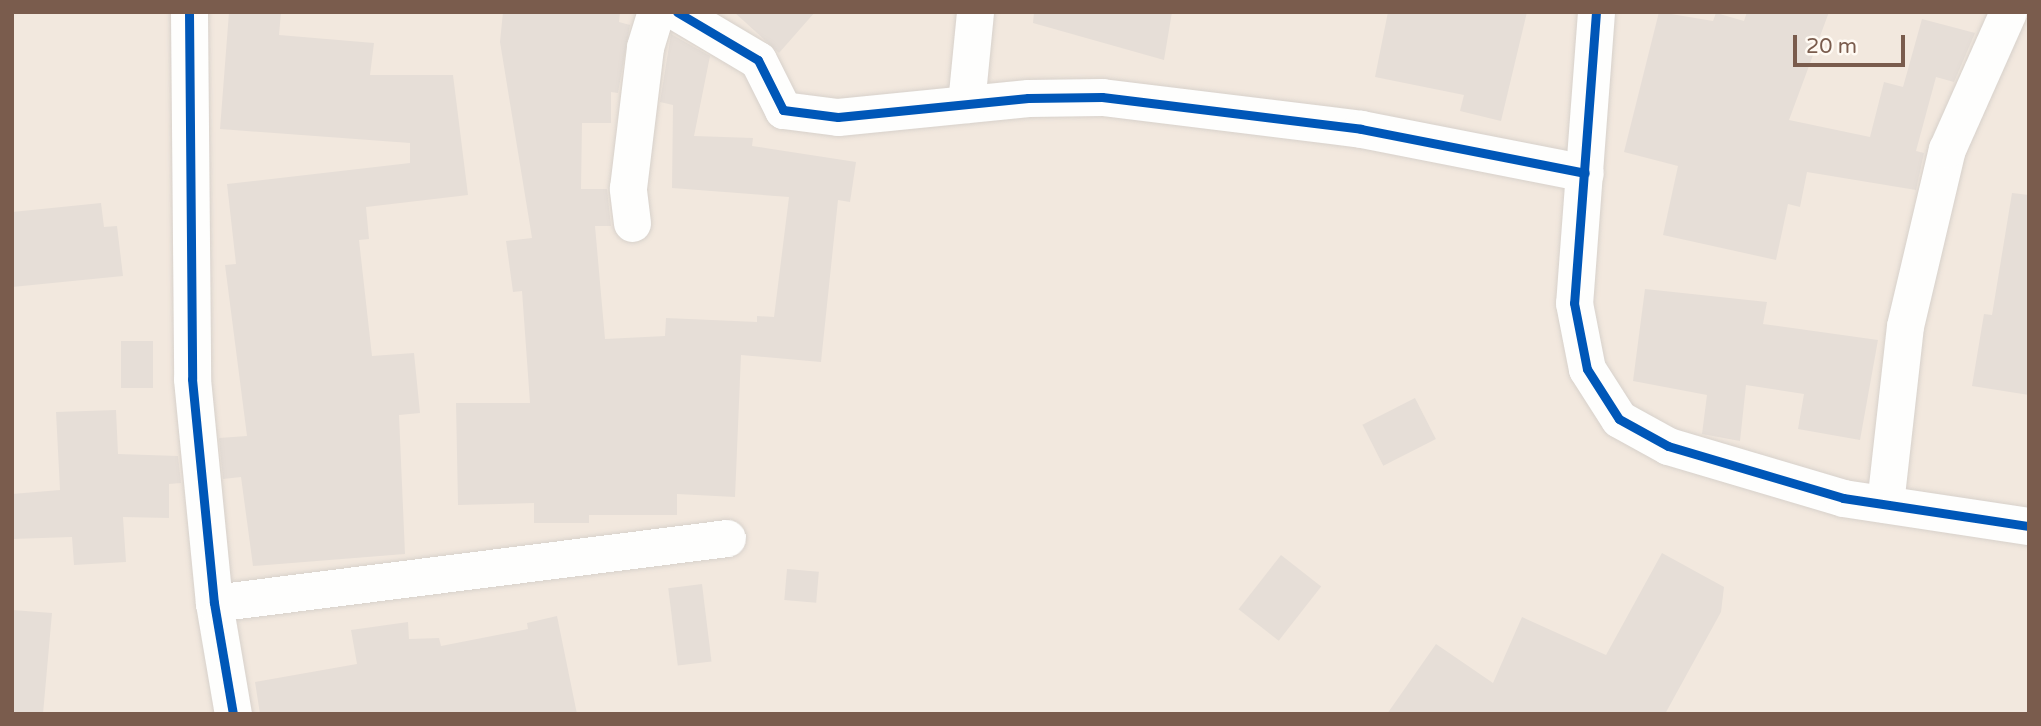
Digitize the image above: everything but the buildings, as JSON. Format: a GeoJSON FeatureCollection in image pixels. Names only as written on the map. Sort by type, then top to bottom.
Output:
{"type":"FeatureCollection","features":[{"type":"Feature","properties":{"kind":"street"},"geometry":{"type":"LineString","coordinates":[[189,12],[192,379],[214,603],[233,714]]}},
{"type":"Feature","properties":{"kind":"street"},"geometry":{"type":"LineString","coordinates":[[632,223],[630,175],[645,47],[656,12]]}},
{"type":"Feature","properties":{"kind":"street"},"geometry":{"type":"LineString","coordinates":[[677,12],[758,60],[783,110],[838,117],[966,104],[1102,97],[1361,129],[1585,173]]}},
{"type":"Feature","properties":{"kind":"street"},"geometry":{"type":"LineString","coordinates":[[966,104],[975,12]]}},
{"type":"Feature","properties":{"kind":"street"},"geometry":{"type":"LineString","coordinates":[[1596,12],[1574,303],[1587,369],[1619,419],[1668,446],[1843,498],[2029,526]]}},
{"type":"Feature","properties":{"kind":"street"},"geometry":{"type":"LineString","coordinates":[[1885,504],[1906,326],[1947,149],[2008,12]]}},
{"type":"Feature","properties":{"kind":"street"},"geometry":{"type":"LineString","coordinates":[[214,603],[727,538]]}},
{"type":"Feature","properties":{"kind":"shaded area"},"geometry":{"type":"Polygon","coordinates":[[[12,12],[2029,12],[2029,714],[12,714],[12,12]]]}},
{"type":"Feature","properties":{"kind":"cycle path"},"geometry":{"type":"LineString","coordinates":[[189,12],[192,379],[214,603],[233,714]]}},
{"type":"Feature","properties":{"kind":"cycle path"},"geometry":{"type":"LineString","coordinates":[[677,12],[758,60],[783,110],[838,117],[1028,98],[1102,97],[1361,129],[1585,173]]}},
{"type":"Feature","properties":{"kind":"cycle path"},"geometry":{"type":"LineString","coordinates":[[1596,12],[1574,303],[1587,369],[1619,419],[1668,446],[1843,498],[2029,526]]}}]}
